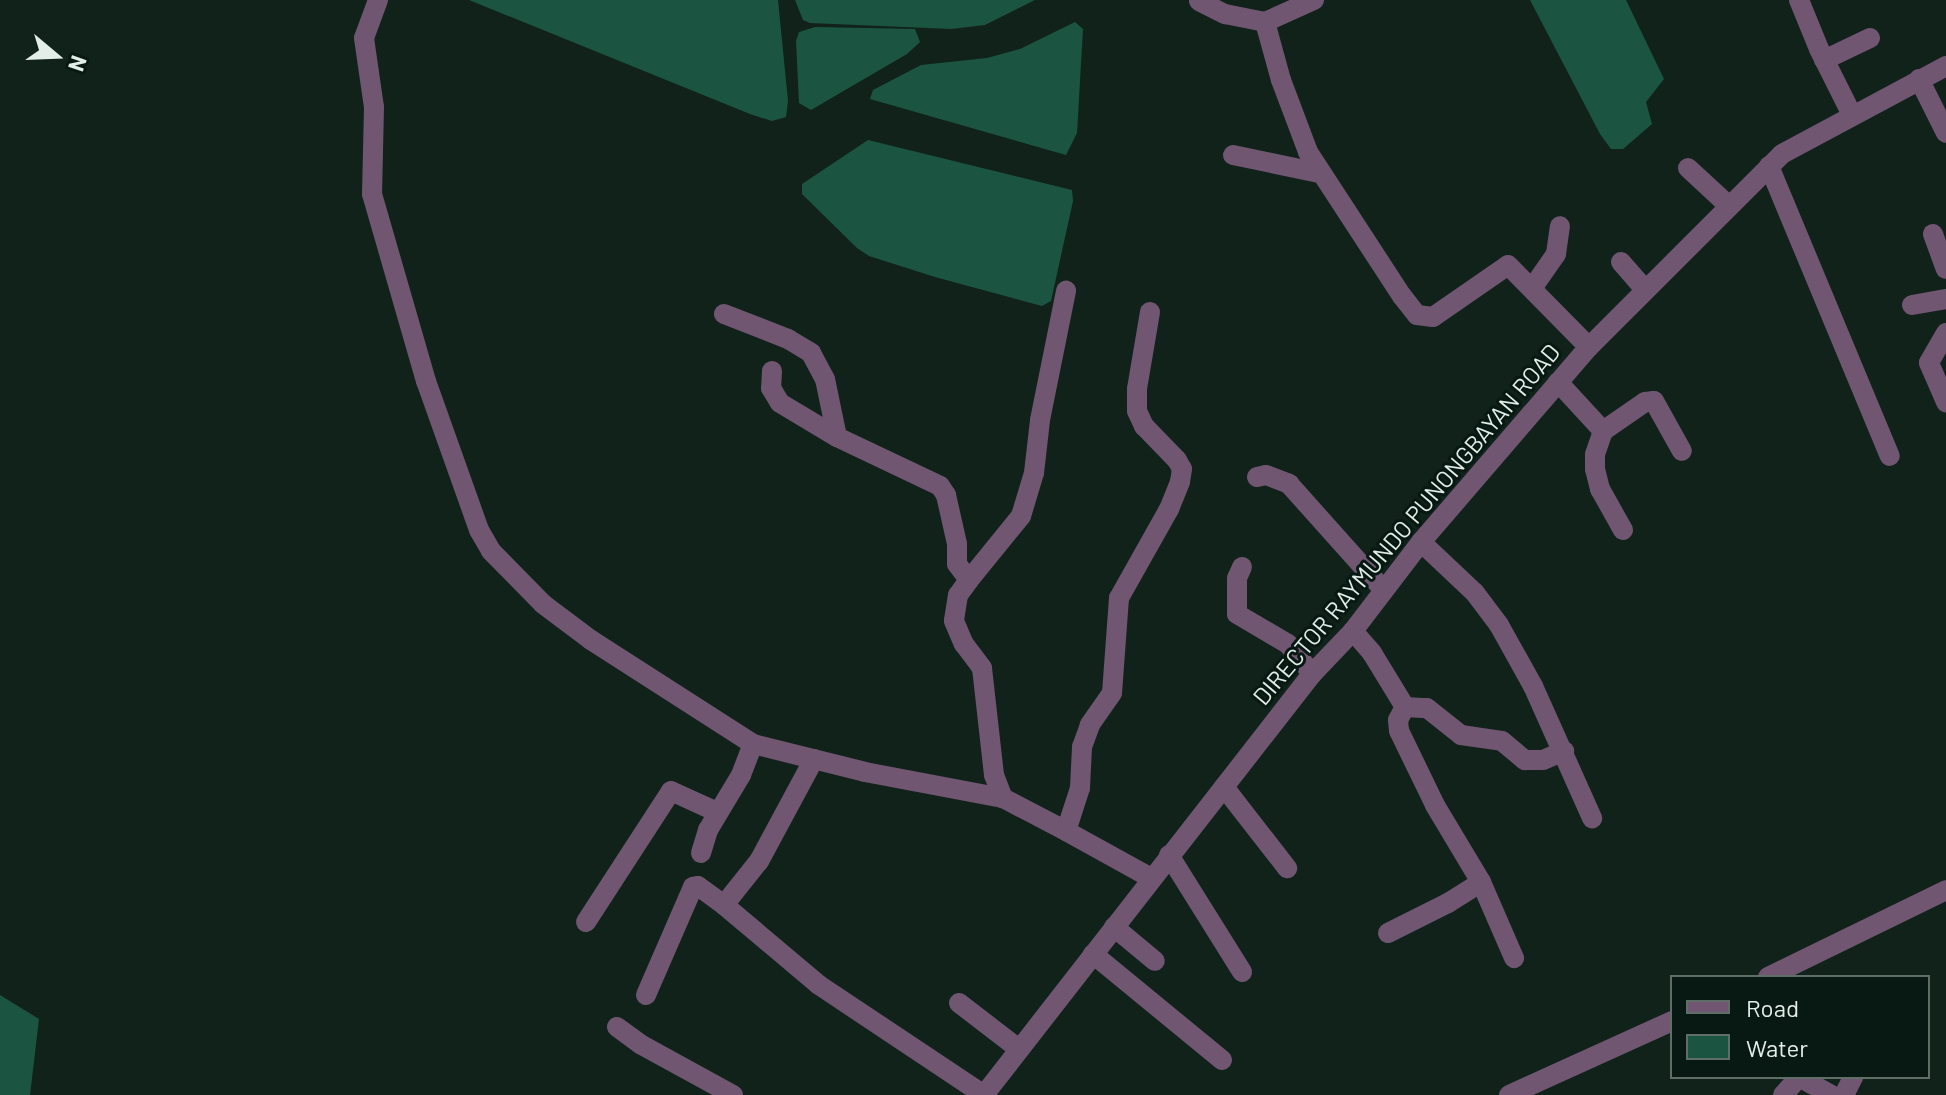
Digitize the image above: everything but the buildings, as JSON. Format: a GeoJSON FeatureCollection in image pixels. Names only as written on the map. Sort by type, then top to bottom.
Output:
{"type":"FeatureCollection","features":[{"type":"Feature","properties":{"kind":"street"},"geometry":{"type":"LineString","coordinates":[[378,0],[364,38],[374,107],[372,194],[426,381],[479,530],[507,569],[543,604],[591,640],[753,744],[772,752],[1003,798],[1151,878]]}},
{"type":"Feature","properties":{"kind":"street"},"geometry":{"type":"LineString","coordinates":[[1199,1],[1225,14],[1265,22],[1314,0]]}},
{"type":"Feature","properties":{"kind":"street"},"geometry":{"type":"LineString","coordinates":[[1799,0],[1824,60],[1852,115]]}},
{"type":"Feature","properties":{"kind":"street"},"geometry":{"type":"LineString","coordinates":[[1265,22],[1281,80],[1308,152],[1319,173],[1417,315],[1433,317],[1505,266],[1512,266],[1589,347]]}},
{"type":"Feature","properties":{"kind":"street"},"geometry":{"type":"LineString","coordinates":[[1824,60],[1870,38]]}},
{"type":"Feature","properties":{"kind":"street","name":"DIRECTOR RAYMUNDO PUNONGBAYAN ROAD"},"geometry":{"type":"LineString","coordinates":[[984,1095],[1312,674],[1353,631],[1421,542],[1589,347],[1769,166],[1852,115],[1945,67]]}},
{"type":"Feature","properties":{"kind":"street"},"geometry":{"type":"LineString","coordinates":[[1919,79],[1946,133]]}},
{"type":"Feature","properties":{"kind":"street"},"geometry":{"type":"LineString","coordinates":[[1233,155],[1319,173]]}},
{"type":"Feature","properties":{"kind":"street"},"geometry":{"type":"LineString","coordinates":[[1769,166],[1890,456]]}},
{"type":"Feature","properties":{"kind":"street"},"geometry":{"type":"LineString","coordinates":[[1688,168],[1728,205]]}},
{"type":"Feature","properties":{"kind":"street"},"geometry":{"type":"LineString","coordinates":[[1533,287],[1556,254],[1560,226]]}},
{"type":"Feature","properties":{"kind":"street"},"geometry":{"type":"LineString","coordinates":[[1933,234],[1946,269]]}},
{"type":"Feature","properties":{"kind":"street"},"geometry":{"type":"LineString","coordinates":[[1621,262],[1645,290]]}},
{"type":"Feature","properties":{"kind":"street"},"geometry":{"type":"LineString","coordinates":[[1003,798],[994,775],[982,668],[964,644],[954,621],[958,595],[1021,516],[1034,473],[1040,420],[1066,291]]}},
{"type":"Feature","properties":{"kind":"street"},"geometry":{"type":"LineString","coordinates":[[1912,305],[1946,299]]}},
{"type":"Feature","properties":{"kind":"street"},"geometry":{"type":"LineString","coordinates":[[1066,831],[1080,788],[1082,747],[1090,725],[1112,693],[1119,598],[1169,509],[1180,482],[1182,469],[1177,460],[1144,426],[1137,411],[1137,389],[1150,312]]}},
{"type":"Feature","properties":{"kind":"street"},"geometry":{"type":"LineString","coordinates":[[724,314],[788,339],[811,353],[825,379],[837,437]]}},
{"type":"Feature","properties":{"kind":"street"},"geometry":{"type":"LineString","coordinates":[[1946,333],[1929,363],[1946,402]]}},
{"type":"Feature","properties":{"kind":"street"},"geometry":{"type":"LineString","coordinates":[[772,371],[771,388],[780,403],[837,437],[940,486],[949,506],[957,564],[969,580]]}},
{"type":"Feature","properties":{"kind":"street"},"geometry":{"type":"LineString","coordinates":[[1558,382],[1603,431]]}},
{"type":"Feature","properties":{"kind":"street"},"geometry":{"type":"LineString","coordinates":[[1623,530],[1600,489],[1595,469],[1603,431],[1645,402],[1654,401],[1682,451]]}},
{"type":"Feature","properties":{"kind":"street"},"geometry":{"type":"LineString","coordinates":[[1257,477],[1266,475],[1289,484],[1383,589]]}},
{"type":"Feature","properties":{"kind":"street"},"geometry":{"type":"LineString","coordinates":[[1421,542],[1475,593],[1499,625],[1564,751],[1592,818]]}},
{"type":"Feature","properties":{"kind":"street"},"geometry":{"type":"LineString","coordinates":[[1242,567],[1237,578],[1237,614],[1288,644],[1312,674]]}},
{"type":"Feature","properties":{"kind":"street"},"geometry":{"type":"LineString","coordinates":[[1353,631],[1372,653],[1405,707]]}},
{"type":"Feature","properties":{"kind":"street"},"geometry":{"type":"LineString","coordinates":[[1405,707],[1427,708],[1461,735],[1502,741],[1525,760],[1543,760],[1564,751]]}},
{"type":"Feature","properties":{"kind":"street"},"geometry":{"type":"LineString","coordinates":[[1405,707],[1398,720],[1399,731],[1435,805],[1481,882],[1514,958]]}},
{"type":"Feature","properties":{"kind":"street"},"geometry":{"type":"LineString","coordinates":[[701,853],[717,812],[741,775],[753,744]]}},
{"type":"Feature","properties":{"kind":"street"},"geometry":{"type":"LineString","coordinates":[[724,905],[759,861],[814,759]]}},
{"type":"Feature","properties":{"kind":"street"},"geometry":{"type":"LineString","coordinates":[[1224,787],[1287,868]]}},
{"type":"Feature","properties":{"kind":"street"},"geometry":{"type":"LineString","coordinates":[[586,922],[671,791],[717,812]]}},
{"type":"Feature","properties":{"kind":"street"},"geometry":{"type":"LineString","coordinates":[[1169,855],[1242,972]]}},
{"type":"Feature","properties":{"kind":"street"},"geometry":{"type":"LineString","coordinates":[[1388,933],[1448,903],[1481,882]]}},
{"type":"Feature","properties":{"kind":"street"},"geometry":{"type":"LineString","coordinates":[[646,995],[693,887],[698,886],[819,985],[984,1095]]}},
{"type":"Feature","properties":{"kind":"street"},"geometry":{"type":"LineString","coordinates":[[1772,975],[1946,890]]}},
{"type":"Feature","properties":{"kind":"street"},"geometry":{"type":"LineString","coordinates":[[1114,927],[1155,961]]}},
{"type":"Feature","properties":{"kind":"street"},"geometry":{"type":"LineString","coordinates":[[1093,954],[1222,1060]]}},
{"type":"Feature","properties":{"kind":"street"},"geometry":{"type":"LineString","coordinates":[[959,1003],[1019,1049]]}},
{"type":"Feature","properties":{"kind":"street"},"geometry":{"type":"LineString","coordinates":[[1509,1095],[1670,1022]]}},
{"type":"Feature","properties":{"kind":"street"},"geometry":{"type":"LineString","coordinates":[[617,1027],[640,1044],[733,1095]]}},
{"type":"Feature","properties":{"kind":"street"},"geometry":{"type":"LineString","coordinates":[[1783,1095],[1797,1079]]}},
{"type":"Feature","properties":{"kind":"street"},"geometry":{"type":"LineString","coordinates":[[1803,1079],[1832,1095]]}},
{"type":"Feature","properties":{"kind":"water"},"geometry":{"type":"Polygon","coordinates":[[[469,0],[778,0],[788,101],[786,117],[772,121],[750,114],[469,0]]]}},
{"type":"Feature","properties":{"kind":"water"},"geometry":{"type":"Polygon","coordinates":[[[795,0],[1035,0],[985,25],[951,29],[810,23],[803,20],[795,0]]]}},
{"type":"Feature","properties":{"kind":"water"},"geometry":{"type":"Polygon","coordinates":[[[1530,0],[1626,0],[1664,79],[1646,102],[1652,124],[1623,149],[1611,149],[1600,134],[1530,0]]]}},
{"type":"Feature","properties":{"kind":"water"},"geometry":{"type":"Polygon","coordinates":[[[1075,22],[1083,29],[1077,133],[1066,155],[870,99],[873,90],[921,65],[987,58],[1020,49],[1075,22]]]}},
{"type":"Feature","properties":{"kind":"water"},"geometry":{"type":"Polygon","coordinates":[[[815,27],[915,29],[920,42],[907,54],[811,110],[799,103],[796,41],[799,32],[815,27]]]}},
{"type":"Feature","properties":{"kind":"water"},"geometry":{"type":"Polygon","coordinates":[[[868,140],[1072,190],[1073,201],[1051,301],[1042,306],[935,277],[869,256],[857,248],[802,194],[802,184],[868,140]]]}},
{"type":"Feature","properties":{"kind":"water"},"geometry":{"type":"Polygon","coordinates":[[[0,995],[39,1019],[30,1095],[0,1095],[0,995]]]}}]}
